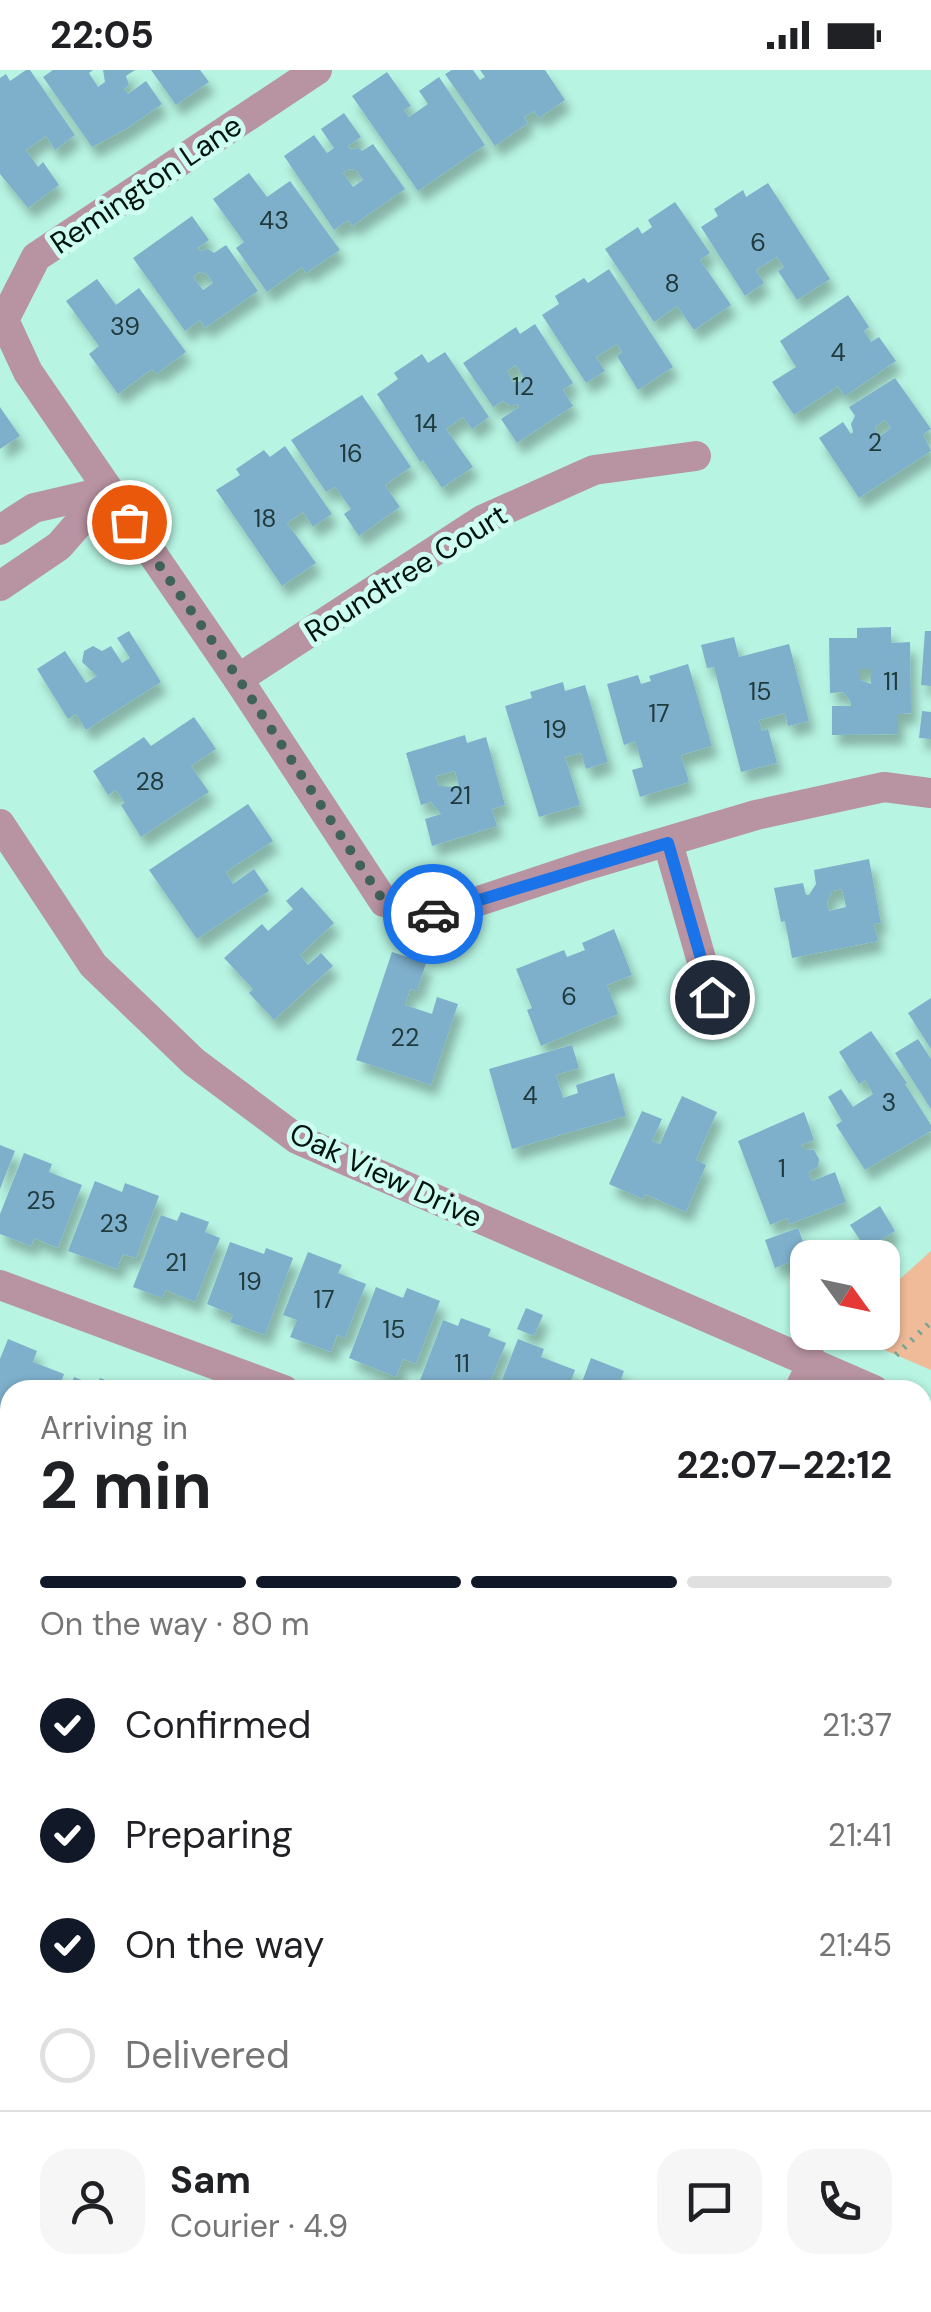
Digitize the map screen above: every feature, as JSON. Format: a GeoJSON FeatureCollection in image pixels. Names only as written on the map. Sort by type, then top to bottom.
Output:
{"type":"FeatureCollection","features":[{"type":"Feature","properties":{"kind":"street","name":"Remington Lane"},"geometry":{"type":"LineString","coordinates":[[318,70],[36,257],[4,320],[28,372],[238,678],[384,902],[437,915],[756,815],[884,787],[931,792]]}},
{"type":"Feature","properties":{"kind":"street","name":"Roundtree Court"},"geometry":{"type":"LineString","coordinates":[[238,678],[482,520],[594,470],[696,456]]}},
{"type":"Feature","properties":{"kind":"street"},"geometry":{"type":"LineString","coordinates":[[107,491],[59,546],[12,578],[0,533],[34,508],[107,491]]}},
{"type":"Feature","properties":{"kind":"street","name":"Oak View Drive"},"geometry":{"type":"LineString","coordinates":[[0,824],[93,965],[194,1062],[297,1139],[852,1380]]}},
{"type":"Feature","properties":{"kind":"street"},"geometry":{"type":"LineString","coordinates":[[668,843],[712,997]]}},
{"type":"Feature","properties":{"kind":"street"},"geometry":{"type":"LineString","coordinates":[[0,1285],[257,1380]]}},
{"type":"Feature","properties":{"kind":"street"},"geometry":{"type":"LineString","coordinates":[[804,1380],[813,1362]]}},
{"type":"Feature","properties":{"kind":"path"},"geometry":{"type":"LineString","coordinates":[[896,1355],[931,1322]]}},
{"type":"Feature","properties":{"kind":"shaded area"},"geometry":{"type":"Polygon","coordinates":[[[931,1251],[931,1370],[885,1350],[900,1350],[900,1279],[931,1251]]]}},
{"type":"Feature","properties":{"kind":"building"},"geometry":{"type":"Polygon","coordinates":[[[30,70],[75,135],[55,150],[46,136],[26,150],[38,167],[43,162],[59,185],[28,208],[0,174],[0,78],[6,74],[10,81],[30,70]]]}},
{"type":"Feature","properties":{"kind":"building"},"geometry":{"type":"Polygon","coordinates":[[[53,70],[93,70],[89,73],[98,87],[105,82],[103,70],[135,70],[126,76],[129,85],[124,89],[128,94],[146,81],[162,104],[92,147],[43,77],[53,70]]]}},
{"type":"Feature","properties":{"kind":"building"},"geometry":{"type":"Polygon","coordinates":[[[151,70],[200,70],[209,82],[176,105],[151,70]]]}},
{"type":"Feature","properties":{"kind":"building"},"geometry":{"type":"Polygon","coordinates":[[[473,70],[480,80],[485,77],[480,70],[545,70],[565,100],[539,118],[534,111],[524,117],[528,123],[495,146],[445,74],[473,70]]]}},
{"type":"Feature","properties":{"kind":"building"},"geometry":{"type":"Polygon","coordinates":[[[387,72],[411,106],[404,110],[409,117],[428,104],[419,91],[439,77],[485,145],[418,191],[352,96],[387,72]]]}},
{"type":"Feature","properties":{"kind":"building"},"geometry":{"type":"Polygon","coordinates":[[[344,113],[361,137],[348,146],[350,149],[362,151],[373,144],[405,189],[352,226],[348,220],[334,230],[284,156],[314,135],[327,153],[334,148],[321,129],[344,113]],[[356,170],[343,173],[353,187],[363,180],[356,170]]]}},
{"type":"Feature","properties":{"kind":"building"},"geometry":{"type":"Polygon","coordinates":[[[249,173],[267,197],[290,181],[340,250],[306,273],[302,267],[267,292],[236,248],[244,242],[213,199],[249,173]]]}},
{"type":"Feature","properties":{"kind":"building"},"geometry":{"type":"Polygon","coordinates":[[[768,183],[830,279],[797,300],[778,271],[784,267],[777,257],[756,270],[764,283],[745,296],[701,227],[718,216],[714,209],[743,190],[746,197],[768,183]]]}},
{"type":"Feature","properties":{"kind":"building"},"geometry":{"type":"Polygon","coordinates":[[[675,202],[710,253],[700,260],[731,305],[694,330],[677,306],[654,322],[605,249],[638,227],[642,234],[652,227],[648,220],[675,202]]]}},
{"type":"Feature","properties":{"kind":"building"},"geometry":{"type":"Polygon","coordinates":[[[192,216],[209,240],[198,248],[200,251],[208,249],[214,253],[226,245],[258,291],[205,328],[200,320],[185,331],[133,258],[192,216]],[[199,272],[193,277],[203,290],[213,283],[207,274],[199,272]]]}},
{"type":"Feature","properties":{"kind":"building"},"geometry":{"type":"Polygon","coordinates":[[[609,269],[673,367],[638,390],[617,356],[622,352],[617,344],[596,357],[605,371],[586,383],[542,315],[559,304],[555,296],[584,278],[588,283],[609,269]]]}},
{"type":"Feature","properties":{"kind":"building"},"geometry":{"type":"Polygon","coordinates":[[[97,279],[116,305],[139,288],[186,352],[156,374],[152,369],[118,394],[89,354],[99,346],[66,301],[97,279]]]}},
{"type":"Feature","properties":{"kind":"building"},"geometry":{"type":"Polygon","coordinates":[[[848,295],[869,327],[864,331],[871,342],[879,337],[896,361],[845,396],[838,386],[794,415],[772,382],[796,367],[780,341],[848,295]]]}},
{"type":"Feature","properties":{"kind":"building"},"geometry":{"type":"Polygon","coordinates":[[[535,324],[573,383],[563,390],[573,406],[517,443],[501,419],[518,404],[511,406],[503,401],[493,407],[463,363],[516,327],[520,334],[535,324]],[[516,365],[507,371],[513,382],[524,378],[516,365]]]}},
{"type":"Feature","properties":{"kind":"building"},"geometry":{"type":"Polygon","coordinates":[[[445,352],[489,417],[472,429],[463,417],[446,429],[473,467],[442,488],[423,460],[420,462],[377,394],[398,379],[394,373],[422,354],[428,363],[445,352]]]}},
{"type":"Feature","properties":{"kind":"building"},"geometry":{"type":"Polygon","coordinates":[[[895,378],[931,429],[923,434],[931,451],[859,498],[819,438],[843,422],[853,432],[855,416],[849,407],[895,378]],[[885,420],[875,427],[879,437],[891,428],[885,420]]]}},
{"type":"Feature","properties":{"kind":"building"},"geometry":{"type":"Polygon","coordinates":[[[362,395],[411,467],[385,485],[400,507],[359,536],[344,514],[351,509],[335,487],[326,492],[291,440],[362,395]]]}},
{"type":"Feature","properties":{"kind":"building"},"geometry":{"type":"Polygon","coordinates":[[[0,407],[20,436],[0,449],[0,407]]]}},
{"type":"Feature","properties":{"kind":"building"},"geometry":{"type":"Polygon","coordinates":[[[285,446],[332,514],[313,527],[303,512],[287,523],[316,563],[282,586],[216,490],[240,475],[236,469],[264,450],[270,457],[285,446]]]}},
{"type":"Feature","properties":{"kind":"building"},"geometry":{"type":"Polygon","coordinates":[[[891,627],[891,643],[910,642],[911,713],[898,714],[898,734],[832,735],[832,706],[851,706],[851,702],[843,692],[830,693],[829,638],[857,638],[857,628],[891,627]],[[860,669],[860,680],[871,684],[871,669],[860,669]]]}},
{"type":"Feature","properties":{"kind":"building"},"geometry":{"type":"Polygon","coordinates":[[[129,631],[161,682],[86,730],[76,714],[68,719],[37,669],[65,651],[86,683],[97,676],[82,662],[84,651],[93,646],[102,651],[111,646],[122,663],[130,658],[117,638],[129,631]]]}},
{"type":"Feature","properties":{"kind":"building"},"geometry":{"type":"Polygon","coordinates":[[[925,631],[931,631],[931,686],[921,685],[925,631]]]}},
{"type":"Feature","properties":{"kind":"building"},"geometry":{"type":"Polygon","coordinates":[[[734,637],[739,657],[789,644],[809,721],[788,726],[785,713],[759,720],[762,731],[768,729],[777,763],[741,772],[714,667],[707,668],[701,645],[734,637]]]}},
{"type":"Feature","properties":{"kind":"building"},"geometry":{"type":"Polygon","coordinates":[[[688,664],[712,746],[681,755],[689,782],[640,797],[632,770],[643,767],[635,741],[624,745],[607,684],[638,675],[641,684],[651,681],[649,676],[688,664]]]}},
{"type":"Feature","properties":{"kind":"building"},"geometry":{"type":"Polygon","coordinates":[[[563,682],[565,691],[585,685],[608,762],[586,769],[581,753],[565,757],[580,805],[539,817],[505,706],[532,698],[530,692],[563,682]]]}},
{"type":"Feature","properties":{"kind":"building"},"geometry":{"type":"Polygon","coordinates":[[[922,711],[931,712],[931,739],[919,738],[922,711]]]}},
{"type":"Feature","properties":{"kind":"building"},"geometry":{"type":"Polygon","coordinates":[[[194,717],[216,749],[191,766],[209,792],[141,837],[116,790],[108,795],[93,771],[144,737],[151,746],[194,717]]]}},
{"type":"Feature","properties":{"kind":"building"},"geometry":{"type":"Polygon","coordinates":[[[465,735],[467,743],[486,737],[505,805],[492,809],[497,826],[432,846],[425,819],[441,814],[431,802],[421,805],[406,753],[465,735]],[[455,771],[436,776],[439,786],[459,787],[455,771]]]}},
{"type":"Feature","properties":{"kind":"building"},"geometry":{"type":"Polygon","coordinates":[[[248,804],[273,841],[226,872],[233,884],[254,869],[269,891],[197,939],[149,870],[248,804]]]}},
{"type":"Feature","properties":{"kind":"building"},"geometry":{"type":"Polygon","coordinates":[[[869,859],[881,923],[874,924],[878,941],[792,958],[774,888],[803,883],[809,895],[816,884],[814,870],[869,859]],[[842,889],[832,891],[827,903],[829,911],[846,907],[842,889]]]}},
{"type":"Feature","properties":{"kind":"building"},"geometry":{"type":"Polygon","coordinates":[[[302,887],[334,923],[300,955],[308,965],[321,953],[333,966],[274,1020],[249,993],[253,989],[224,958],[262,924],[268,931],[293,909],[286,901],[302,887]]]}},
{"type":"Feature","properties":{"kind":"building"},"geometry":{"type":"Polygon","coordinates":[[[614,929],[632,975],[607,985],[618,1014],[541,1046],[527,1010],[532,1008],[516,969],[564,950],[567,957],[585,950],[582,943],[614,929]]]}},
{"type":"Feature","properties":{"kind":"building"},"geometry":{"type":"Polygon","coordinates":[[[392,952],[426,963],[417,991],[410,989],[405,1005],[432,1014],[437,997],[458,1004],[431,1085],[356,1060],[392,952]]]}},
{"type":"Feature","properties":{"kind":"building"},"geometry":{"type":"Polygon","coordinates":[[[931,998],[931,1049],[908,1013],[931,998]]]}},
{"type":"Feature","properties":{"kind":"building"},"geometry":{"type":"Polygon","coordinates":[[[871,1031],[907,1083],[931,1131],[865,1170],[836,1125],[842,1121],[828,1097],[841,1089],[853,1107],[873,1094],[865,1080],[859,1084],[839,1052],[871,1031]]]}},
{"type":"Feature","properties":{"kind":"building"},"geometry":{"type":"Polygon","coordinates":[[[918,1039],[931,1059],[931,1109],[895,1053],[918,1039]]]}},
{"type":"Feature","properties":{"kind":"building"},"geometry":{"type":"Polygon","coordinates":[[[572,1045],[579,1068],[556,1075],[563,1098],[578,1093],[576,1085],[614,1073],[626,1116],[512,1149],[489,1069],[572,1045]]]}},
{"type":"Feature","properties":{"kind":"building"},"geometry":{"type":"Polygon","coordinates":[[[682,1096],[717,1112],[696,1160],[706,1165],[686,1212],[609,1184],[642,1111],[662,1119],[652,1141],[660,1144],[682,1096]]]}},
{"type":"Feature","properties":{"kind":"building"},"geometry":{"type":"Polygon","coordinates":[[[804,1112],[814,1140],[801,1145],[803,1149],[814,1150],[819,1159],[818,1167],[809,1172],[812,1181],[835,1172],[846,1202],[790,1224],[787,1218],[770,1225],[738,1141],[804,1112]]]}},
{"type":"Feature","properties":{"kind":"building"},"geometry":{"type":"Polygon","coordinates":[[[0,1145],[15,1151],[0,1189],[0,1145]]]}},
{"type":"Feature","properties":{"kind":"building"},"geometry":{"type":"Polygon","coordinates":[[[24,1153],[52,1164],[49,1172],[82,1185],[58,1248],[34,1238],[31,1246],[0,1234],[0,1214],[24,1153]]]}},
{"type":"Feature","properties":{"kind":"building"},"geometry":{"type":"Polygon","coordinates":[[[95,1181],[122,1192],[125,1183],[159,1196],[136,1258],[123,1254],[117,1269],[68,1251],[95,1181]]]}},
{"type":"Feature","properties":{"kind":"building"},"geometry":{"type":"Polygon","coordinates":[[[880,1206],[895,1231],[880,1240],[860,1240],[850,1225],[880,1206]]]}},
{"type":"Feature","properties":{"kind":"building"},"geometry":{"type":"Polygon","coordinates":[[[181,1212],[209,1222],[205,1232],[220,1238],[195,1302],[166,1290],[162,1298],[133,1287],[161,1215],[177,1221],[181,1212]]]}},
{"type":"Feature","properties":{"kind":"building"},"geometry":{"type":"Polygon","coordinates":[[[798,1228],[802,1240],[790,1240],[790,1262],[775,1268],[765,1240],[798,1228]]]}},
{"type":"Feature","properties":{"kind":"building"},"geometry":{"type":"Polygon","coordinates":[[[230,1242],[264,1254],[266,1248],[293,1258],[265,1335],[230,1322],[233,1315],[207,1304],[230,1242]]]}},
{"type":"Feature","properties":{"kind":"building"},"geometry":{"type":"Polygon","coordinates":[[[308,1252],[342,1265],[338,1273],[366,1284],[345,1338],[337,1335],[331,1352],[290,1337],[297,1320],[283,1315],[308,1252]]]}},
{"type":"Feature","properties":{"kind":"building"},"geometry":{"type":"Polygon","coordinates":[[[376,1287],[403,1298],[407,1288],[440,1301],[416,1364],[403,1359],[396,1377],[349,1358],[376,1287]]]}},
{"type":"Feature","properties":{"kind":"building"},"geometry":{"type":"Polygon","coordinates":[[[526,1308],[543,1315],[534,1336],[517,1329],[526,1308]]]}},
{"type":"Feature","properties":{"kind":"building"},"geometry":{"type":"Polygon","coordinates":[[[461,1318],[491,1329],[488,1336],[506,1343],[491,1380],[420,1380],[443,1320],[458,1326],[461,1318]]]}},
{"type":"Feature","properties":{"kind":"building"},"geometry":{"type":"Polygon","coordinates":[[[8,1339],[37,1351],[33,1362],[64,1374],[62,1380],[0,1380],[0,1359],[8,1339]]]}},
{"type":"Feature","properties":{"kind":"building"},"geometry":{"type":"Polygon","coordinates":[[[518,1339],[544,1349],[541,1357],[575,1370],[572,1380],[502,1380],[518,1339]]]}},
{"type":"Feature","properties":{"kind":"building"},"geometry":{"type":"Polygon","coordinates":[[[591,1358],[624,1371],[624,1380],[583,1380],[591,1358]]]}},
{"type":"Feature","properties":{"kind":"way so far"},"geometry":{"type":"LineString","coordinates":[[129,522],[238,678],[384,902],[433,914]]}},
{"type":"Feature","properties":{"kind":"route"},"geometry":{"type":"LineString","coordinates":[[433,914],[668,843],[712,997]]}}]}
